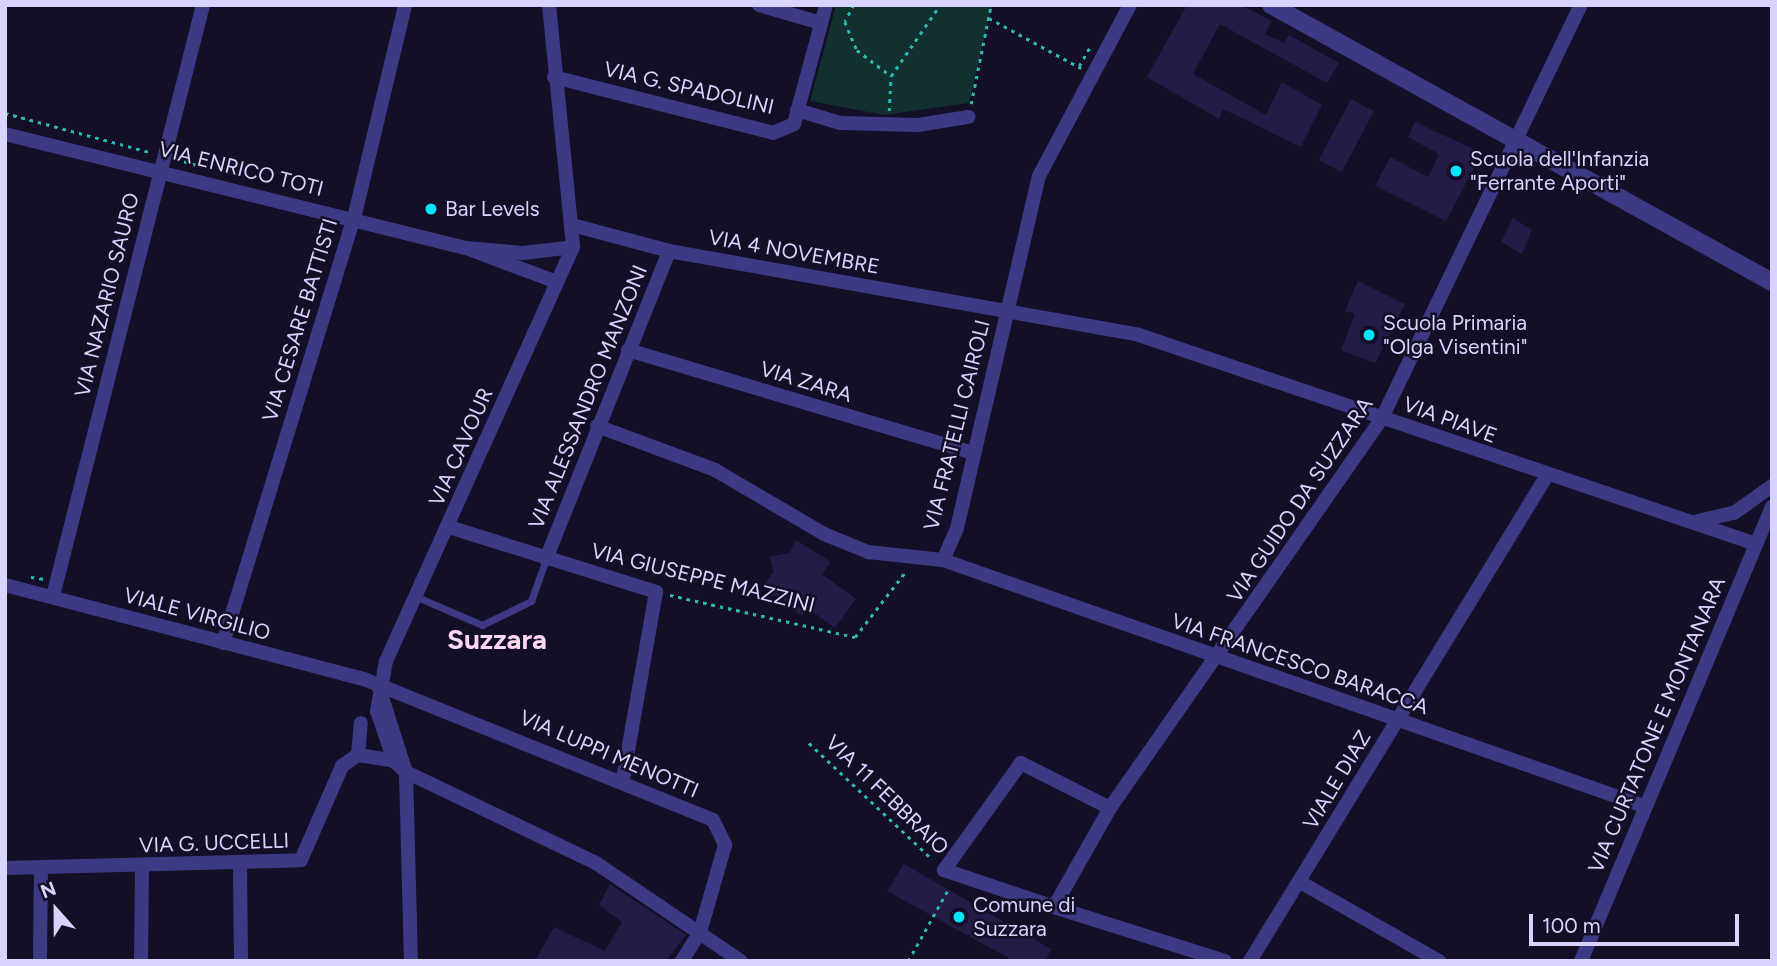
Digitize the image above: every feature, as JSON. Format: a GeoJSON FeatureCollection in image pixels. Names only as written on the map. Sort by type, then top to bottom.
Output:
{"type":"FeatureCollection","features":[{"type":"Feature","properties":{"kind":"street","name":"VIA NAZARIO SAURO"},"geometry":{"type":"LineString","coordinates":[[53,596],[202,5]]}},
{"type":"Feature","properties":{"kind":"street","name":"VIA CESARE BATTISTI"},"geometry":{"type":"LineString","coordinates":[[223,643],[354,218],[405,5]]}},
{"type":"Feature","properties":{"kind":"street","name":"VIA CAVOUR"},"geometry":{"type":"LineString","coordinates":[[378,684],[573,247],[576,226],[554,77],[549,5]]}},
{"type":"Feature","properties":{"kind":"street"},"geometry":{"type":"LineString","coordinates":[[759,5],[817,22]]}},
{"type":"Feature","properties":{"kind":"street","name":"VIA G. SPADOLINI"},"geometry":{"type":"LineString","coordinates":[[554,77],[773,133],[794,124],[817,22],[826,5]]}},
{"type":"Feature","properties":{"kind":"street","name":"VIA FRATELLI CAIROLI"},"geometry":{"type":"LineString","coordinates":[[597,426],[715,470],[824,534],[868,552],[914,560],[943,560],[957,528],[1039,176],[1130,5]]}},
{"type":"Feature","properties":{"kind":"street"},"geometry":{"type":"LineString","coordinates":[[1270,5],[1772,282]]}},
{"type":"Feature","properties":{"kind":"street","name":"VIA GUIDO DA SUZZARA"},"geometry":{"type":"LineString","coordinates":[[1054,907],[1110,808],[1218,659],[1382,418],[1518,141],[1581,5]]}},
{"type":"Feature","properties":{"kind":"street"},"geometry":{"type":"LineString","coordinates":[[797,110],[840,123],[888,124],[968,117]]}},
{"type":"Feature","properties":{"kind":"street","name":"VIA ENRICO TOTI"},"geometry":{"type":"LineString","coordinates":[[5,134],[354,218],[466,248],[557,282]]}},
{"type":"Feature","properties":{"kind":"street","name":"VIA 4 NOVEMBRE"},"geometry":{"type":"LineString","coordinates":[[576,226],[669,251],[1007,311]]}},
{"type":"Feature","properties":{"kind":"street","name":"VIA ENRICO TOTI"},"geometry":{"type":"LineString","coordinates":[[466,248],[523,253],[573,247]]}},
{"type":"Feature","properties":{"kind":"street","name":"VIA ALESSANDRO MANZONI"},"geometry":{"type":"LineString","coordinates":[[546,559],[669,251]]}},
{"type":"Feature","properties":{"kind":"street","name":"VIA PIAVE"},"geometry":{"type":"LineString","coordinates":[[1007,311],[1139,335],[1546,477],[1756,544]]}},
{"type":"Feature","properties":{"kind":"street","name":"VIA ZARA"},"geometry":{"type":"LineString","coordinates":[[628,350],[973,453]]}},
{"type":"Feature","properties":{"kind":"street","name":"VIALE DIAZ"},"geometry":{"type":"LineString","coordinates":[[1250,961],[1546,477]]}},
{"type":"Feature","properties":{"kind":"street"},"geometry":{"type":"LineString","coordinates":[[1693,522],[1734,513],[1772,486]]}},
{"type":"Feature","properties":{"kind":"street","name":"VIA CURTATONE E MONTANARA"},"geometry":{"type":"LineString","coordinates":[[1581,961],[1772,506]]}},
{"type":"Feature","properties":{"kind":"street","name":"VIA GIUSEPPE MAZZINI"},"geometry":{"type":"LineString","coordinates":[[449,527],[656,592]]}},
{"type":"Feature","properties":{"kind":"street","name":"VIA FRANCESCO BARACCA"},"geometry":{"type":"LineString","coordinates":[[943,560],[1218,659],[1398,718],[1644,806]]}},
{"type":"Feature","properties":{"kind":"street","name":"VIALE VIRGILIO"},"geometry":{"type":"LineString","coordinates":[[5,585],[378,684]]}},
{"type":"Feature","properties":{"kind":"street"},"geometry":{"type":"LineString","coordinates":[[623,780],[656,592]]}},
{"type":"Feature","properties":{"kind":"street"},"geometry":{"type":"LineString","coordinates":[[378,684],[377,711],[394,761],[406,772],[596,863],[741,961]]}},
{"type":"Feature","properties":{"kind":"street"},"geometry":{"type":"LineString","coordinates":[[378,684],[406,772],[411,961]]}},
{"type":"Feature","properties":{"kind":"street","name":"VIA LUPPI MENOTTI"},"geometry":{"type":"LineString","coordinates":[[378,684],[623,780],[722,829],[725,845],[700,932]]}},
{"type":"Feature","properties":{"kind":"street"},"geometry":{"type":"LineString","coordinates":[[361,723],[358,755],[394,761]]}},
{"type":"Feature","properties":{"kind":"street","name":"VIA G. UCCELLI"},"geometry":{"type":"LineString","coordinates":[[5,868],[142,867],[301,860],[342,765],[358,755]]}},
{"type":"Feature","properties":{"kind":"street"},"geometry":{"type":"LineString","coordinates":[[1110,808],[1021,762],[950,872],[1225,961]]}},
{"type":"Feature","properties":{"kind":"street"},"geometry":{"type":"LineString","coordinates":[[240,864],[240,961]]}},
{"type":"Feature","properties":{"kind":"street"},"geometry":{"type":"LineString","coordinates":[[141,961],[142,867]]}},
{"type":"Feature","properties":{"kind":"street"},"geometry":{"type":"LineString","coordinates":[[40,868],[40,961]]}},
{"type":"Feature","properties":{"kind":"street"},"geometry":{"type":"LineString","coordinates":[[1300,882],[1438,961]]}},
{"type":"Feature","properties":{"kind":"street"},"geometry":{"type":"LineString","coordinates":[[682,961],[700,932]]}},
{"type":"Feature","properties":{"kind":"lane"},"geometry":{"type":"LineString","coordinates":[[417,597],[482,625],[531,601],[546,559]]}},
{"type":"Feature","properties":{"kind":"path"},"geometry":{"type":"LineString","coordinates":[[854,5],[845,22],[857,50],[891,76]]}},
{"type":"Feature","properties":{"kind":"path"},"geometry":{"type":"LineString","coordinates":[[888,124],[891,76],[940,5]]}},
{"type":"Feature","properties":{"kind":"path"},"geometry":{"type":"LineString","coordinates":[[968,117],[991,5]]}},
{"type":"Feature","properties":{"kind":"path"},"geometry":{"type":"LineString","coordinates":[[989,18],[1092,75]]}},
{"type":"Feature","properties":{"kind":"path","name":"VIA GIUSEPPE MAZZINI"},"geometry":{"type":"LineString","coordinates":[[656,592],[855,637],[914,560]]}},
{"type":"Feature","properties":{"kind":"path","name":"VIA 11 FEBBRAIO"},"geometry":{"type":"LineString","coordinates":[[809,743],[950,872]]}},
{"type":"Feature","properties":{"kind":"path"},"geometry":{"type":"LineString","coordinates":[[908,961],[950,872]]}},
{"type":"Feature","properties":{"kind":"green space"},"geometry":{"type":"Polygon","coordinates":[[[836,5],[992,5],[969,103],[884,115],[810,101],[836,5]]]}},
{"type":"Feature","properties":{"kind":"building"},"geometry":{"type":"Polygon","coordinates":[[[1187,5],[1241,5],[1272,21],[1265,34],[1284,43],[1289,35],[1339,63],[1327,83],[1220,24],[1193,74],[1266,115],[1282,82],[1322,105],[1301,147],[1223,109],[1219,119],[1147,77],[1187,5]]]}},
{"type":"Feature","properties":{"kind":"building"},"geometry":{"type":"Polygon","coordinates":[[[1351,99],[1374,111],[1342,172],[1319,160],[1351,99]]]}},
{"type":"Feature","properties":{"kind":"building","name":"Scuola dell'Infanzia \"Ferrante Aporti\""},"geometry":{"type":"Polygon","coordinates":[[[1415,122],[1482,153],[1446,221],[1375,186],[1390,157],[1428,177],[1439,154],[1408,137],[1415,122]]]}},
{"type":"Feature","properties":{"kind":"building"},"geometry":{"type":"Polygon","coordinates":[[[1513,218],[1532,230],[1522,254],[1501,242],[1513,218]]]}},
{"type":"Feature","properties":{"kind":"building","name":"Scuola Primaria \"Olga Visentini\""},"geometry":{"type":"Polygon","coordinates":[[[1358,281],[1405,304],[1375,363],[1341,350],[1355,314],[1345,311],[1358,281]]]}},
{"type":"Feature","properties":{"kind":"building"},"geometry":{"type":"Polygon","coordinates":[[[796,540],[831,562],[822,574],[856,599],[835,628],[806,607],[802,616],[763,587],[774,571],[769,557],[789,553],[796,540]]]}},
{"type":"Feature","properties":{"kind":"building"},"geometry":{"type":"Polygon","coordinates":[[[904,864],[1051,949],[1045,961],[1014,961],[887,891],[904,864]]]}},
{"type":"Feature","properties":{"kind":"building"},"geometry":{"type":"Polygon","coordinates":[[[610,884],[686,935],[666,961],[535,961],[554,927],[605,951],[622,922],[599,905],[610,884]]]}},
{"type":"Feature","properties":{"kind":"place","name":"Scuola dell'Infanzia \"Ferrante Aporti\""},"geometry":{"type":"Point","coordinates":[1456,171]}},
{"type":"Feature","properties":{"kind":"place","name":"Bar Levels"},"geometry":{"type":"Point","coordinates":[431,209]}},
{"type":"Feature","properties":{"kind":"place","name":"Scuola Primaria \"Olga Visentini\""},"geometry":{"type":"Point","coordinates":[1369,335]}},
{"type":"Feature","properties":{"kind":"place","name":"Comune di Suzzara"},"geometry":{"type":"Point","coordinates":[959,917]}},
{"type":"Feature","properties":{"kind":"district","name":"Suzzara"},"geometry":{"type":"Point","coordinates":[497,639]}}]}
